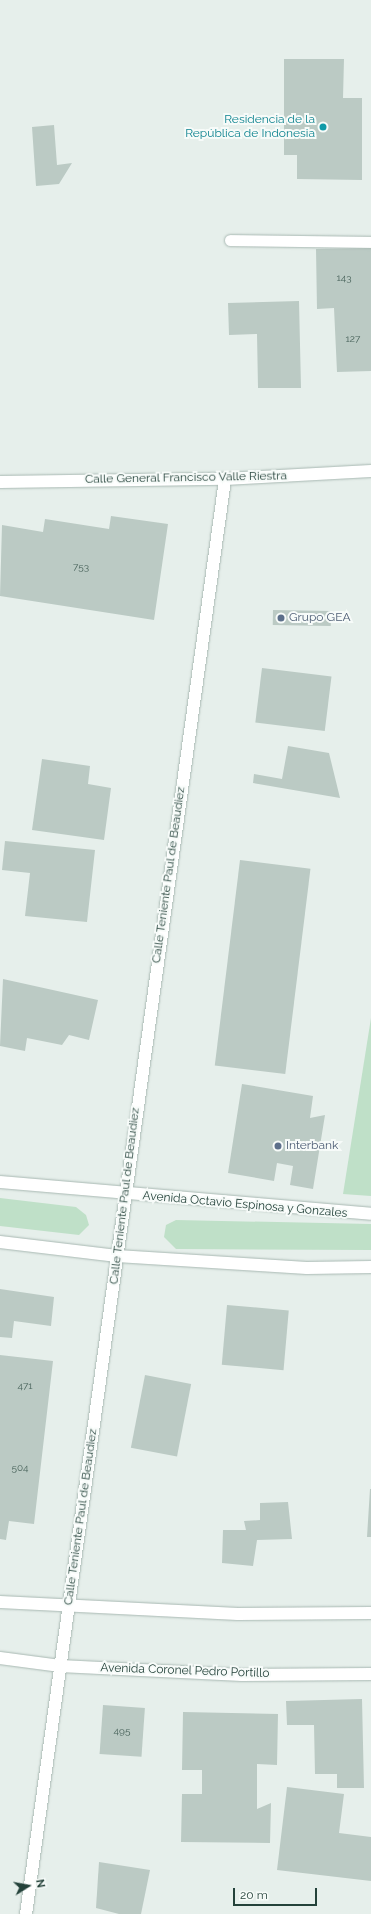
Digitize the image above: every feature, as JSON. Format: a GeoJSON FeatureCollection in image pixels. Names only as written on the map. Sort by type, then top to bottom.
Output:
{"type":"FeatureCollection","features":[{"type":"Feature","properties":{"kind":"street","name":"Calle General Francisco Valle Riestra"},"geometry":{"type":"LineString","coordinates":[[0,482],[225,478],[371,471]]}},
{"type":"Feature","properties":{"kind":"street","name":"Calle Teniente Paul de Beaudiez"},"geometry":{"type":"LineString","coordinates":[[26,1914],[225,478]]}},
{"type":"Feature","properties":{"kind":"street","name":"Avenida Octavio Espinosa y Gonzales"},"geometry":{"type":"LineString","coordinates":[[0,1182],[125,1195],[371,1214]]}},
{"type":"Feature","properties":{"kind":"street"},"geometry":{"type":"LineString","coordinates":[[0,1242],[117,1256],[307,1268],[371,1267]]}},
{"type":"Feature","properties":{"kind":"street"},"geometry":{"type":"LineString","coordinates":[[0,1602],[68,1608],[238,1614],[371,1613]]}},
{"type":"Feature","properties":{"kind":"street","name":"Avenida Coronel Pedro Portillo"},"geometry":{"type":"LineString","coordinates":[[0,1658],[60,1666],[242,1675],[371,1674]]}},
{"type":"Feature","properties":{"kind":"lane"},"geometry":{"type":"LineString","coordinates":[[230,240],[371,242]]}},
{"type":"Feature","properties":{"kind":"green space"},"geometry":{"type":"Polygon","coordinates":[[[371,1018],[371,1196],[343,1194],[371,1018]]]}},
{"type":"Feature","properties":{"kind":"green space"},"geometry":{"type":"Polygon","coordinates":[[[0,1198],[76,1207],[86,1215],[89,1225],[79,1235],[0,1226],[0,1198]]]}},
{"type":"Feature","properties":{"kind":"green space"},"geometry":{"type":"Polygon","coordinates":[[[176,1220],[371,1224],[371,1250],[176,1249],[164,1237],[166,1225],[176,1220]]]}},
{"type":"Feature","properties":{"kind":"building","name":"Residencia de la República de Indonesia"},"geometry":{"type":"Polygon","coordinates":[[[284,59],[344,59],[343,98],[362,98],[362,180],[297,179],[297,155],[284,155],[284,59]]]}},
{"type":"Feature","properties":{"kind":"building"},"geometry":{"type":"Polygon","coordinates":[[[54,125],[57,165],[72,163],[59,184],[36,186],[32,127],[54,125]]]}},
{"type":"Feature","properties":{"kind":"building"},"geometry":{"type":"Polygon","coordinates":[[[371,248],[371,371],[337,372],[334,308],[317,309],[316,249],[371,248]]]}},
{"type":"Feature","properties":{"kind":"building"},"geometry":{"type":"Polygon","coordinates":[[[299,301],[301,388],[258,388],[257,334],[229,335],[228,303],[299,301]]]}},
{"type":"Feature","properties":{"kind":"building"},"geometry":{"type":"Polygon","coordinates":[[[111,516],[168,524],[154,620],[0,596],[2,525],[43,532],[45,519],[109,529],[111,516]]]}},
{"type":"Feature","properties":{"kind":"building"},"geometry":{"type":"Polygon","coordinates":[[[273,610],[331,611],[331,626],[273,625],[273,610]]]}},
{"type":"Feature","properties":{"kind":"building"},"geometry":{"type":"Polygon","coordinates":[[[262,668],[331,677],[325,731],[255,723],[262,668]]]}},
{"type":"Feature","properties":{"kind":"building"},"geometry":{"type":"Polygon","coordinates":[[[288,746],[329,753],[340,798],[253,783],[254,774],[282,779],[288,746]]]}},
{"type":"Feature","properties":{"kind":"building"},"geometry":{"type":"Polygon","coordinates":[[[42,759],[90,766],[88,784],[111,788],[104,840],[32,830],[42,759]]]}},
{"type":"Feature","properties":{"kind":"building"},"geometry":{"type":"Polygon","coordinates":[[[5,841],[95,850],[87,922],[25,916],[30,873],[2,870],[5,841]]]}},
{"type":"Feature","properties":{"kind":"building"},"geometry":{"type":"Polygon","coordinates":[[[240,860],[310,869],[285,1074],[215,1065],[240,860]]]}},
{"type":"Feature","properties":{"kind":"building"},"geometry":{"type":"Polygon","coordinates":[[[3,979],[98,1000],[89,1040],[69,1035],[62,1045],[27,1038],[25,1051],[0,1046],[3,979]]]}},
{"type":"Feature","properties":{"kind":"building"},"geometry":{"type":"Polygon","coordinates":[[[242,1084],[313,1096],[310,1118],[325,1115],[313,1189],[290,1185],[293,1166],[277,1163],[274,1181],[228,1173],[242,1084]]]}},
{"type":"Feature","properties":{"kind":"building"},"geometry":{"type":"Polygon","coordinates":[[[0,1289],[54,1297],[51,1326],[14,1321],[12,1338],[0,1337],[0,1289]]]}},
{"type":"Feature","properties":{"kind":"building"},"geometry":{"type":"Polygon","coordinates":[[[227,1305],[289,1310],[284,1370],[222,1365],[227,1305]]]}},
{"type":"Feature","properties":{"kind":"building"},"geometry":{"type":"Polygon","coordinates":[[[0,1355],[53,1361],[34,1524],[9,1521],[6,1540],[0,1539],[0,1355]]]}},
{"type":"Feature","properties":{"kind":"building"},"geometry":{"type":"Polygon","coordinates":[[[145,1375],[191,1384],[177,1457],[131,1448],[145,1375]]]}},
{"type":"Feature","properties":{"kind":"building"},"geometry":{"type":"Polygon","coordinates":[[[370,1489],[371,1537],[367,1537],[370,1489]]]}},
{"type":"Feature","properties":{"kind":"building"},"geometry":{"type":"Polygon","coordinates":[[[288,1502],[292,1539],[257,1540],[253,1566],[222,1563],[223,1530],[246,1530],[244,1521],[260,1520],[260,1503],[288,1502]]]}},
{"type":"Feature","properties":{"kind":"building"},"geometry":{"type":"Polygon","coordinates":[[[362,1699],[364,1788],[337,1788],[337,1774],[315,1774],[314,1725],[287,1725],[286,1701],[362,1699]]]}},
{"type":"Feature","properties":{"kind":"building"},"geometry":{"type":"Polygon","coordinates":[[[103,1705],[145,1708],[141,1757],[100,1754],[103,1705]]]}},
{"type":"Feature","properties":{"kind":"building"},"geometry":{"type":"Polygon","coordinates":[[[183,1712],[278,1714],[277,1765],[257,1764],[257,1809],[271,1803],[270,1843],[181,1842],[182,1794],[202,1794],[202,1770],[182,1770],[183,1712]]]}},
{"type":"Feature","properties":{"kind":"building"},"geometry":{"type":"Polygon","coordinates":[[[287,1787],[344,1794],[339,1833],[371,1837],[371,1881],[277,1870],[287,1787]]]}},
{"type":"Feature","properties":{"kind":"building"},"geometry":{"type":"Polygon","coordinates":[[[99,1862],[150,1870],[141,1914],[119,1914],[96,1908],[99,1862]]]}},
{"type":"Feature","properties":{"kind":"place","name":"Residencia de la República de Indonesia"},"geometry":{"type":"Point","coordinates":[323,127]}},
{"type":"Feature","properties":{"kind":"place","name":"Grupo GEA"},"geometry":{"type":"Point","coordinates":[281,618]}},
{"type":"Feature","properties":{"kind":"place","name":"Interbank"},"geometry":{"type":"Point","coordinates":[278,1146]}}]}
